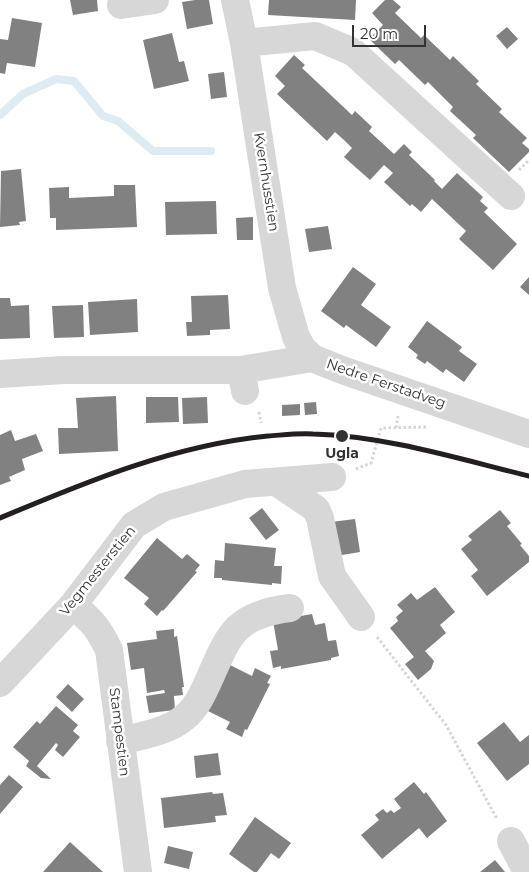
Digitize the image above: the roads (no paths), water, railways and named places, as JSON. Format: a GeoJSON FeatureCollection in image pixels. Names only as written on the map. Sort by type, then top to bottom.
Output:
{"type":"FeatureCollection","features":[{"type":"Feature","properties":{"kind":"street"},"geometry":{"type":"LineString","coordinates":[[122,5],[155,0]]}},
{"type":"Feature","properties":{"kind":"street","name":"Kvernhusstien"},"geometry":{"type":"LineString","coordinates":[[235,0],[244,43],[282,288],[296,337],[302,348],[312,358]]}},
{"type":"Feature","properties":{"kind":"street"},"geometry":{"type":"LineString","coordinates":[[244,43],[315,36],[353,52],[511,196]]}},
{"type":"Feature","properties":{"kind":"street","name":"Nedre Ferstadveg"},"geometry":{"type":"LineString","coordinates":[[0,374],[63,370],[243,380],[312,358],[529,434]]}},
{"type":"Feature","properties":{"kind":"street","name":"Vegmesterstien"},"geometry":{"type":"LineString","coordinates":[[0,684],[73,605],[134,525],[147,516],[164,507],[245,484],[332,477]]}},
{"type":"Feature","properties":{"kind":"street"},"geometry":{"type":"LineString","coordinates":[[276,482],[316,509],[320,518],[332,576],[362,616]]}},
{"type":"Feature","properties":{"kind":"street","name":"Stampestien"},"geometry":{"type":"LineString","coordinates":[[73,605],[92,621],[102,635],[109,650],[138,872]]}},
{"type":"Feature","properties":{"kind":"street"},"geometry":{"type":"LineString","coordinates":[[120,741],[169,727],[184,718],[196,706],[222,649],[235,629],[244,622],[269,610],[290,608]]}},
{"type":"Feature","properties":{"kind":"street"},"geometry":{"type":"LineString","coordinates":[[511,840],[527,872]]}},
{"type":"Feature","properties":{"kind":"waterway"},"geometry":{"type":"LineString","coordinates":[[0,115],[23,94],[56,79],[74,81],[103,116],[118,121],[153,151],[211,151]]}},
{"type":"Feature","properties":{"kind":"place","name":"Ugla"},"geometry":{"type":"Point","coordinates":[342,436]}}]}
